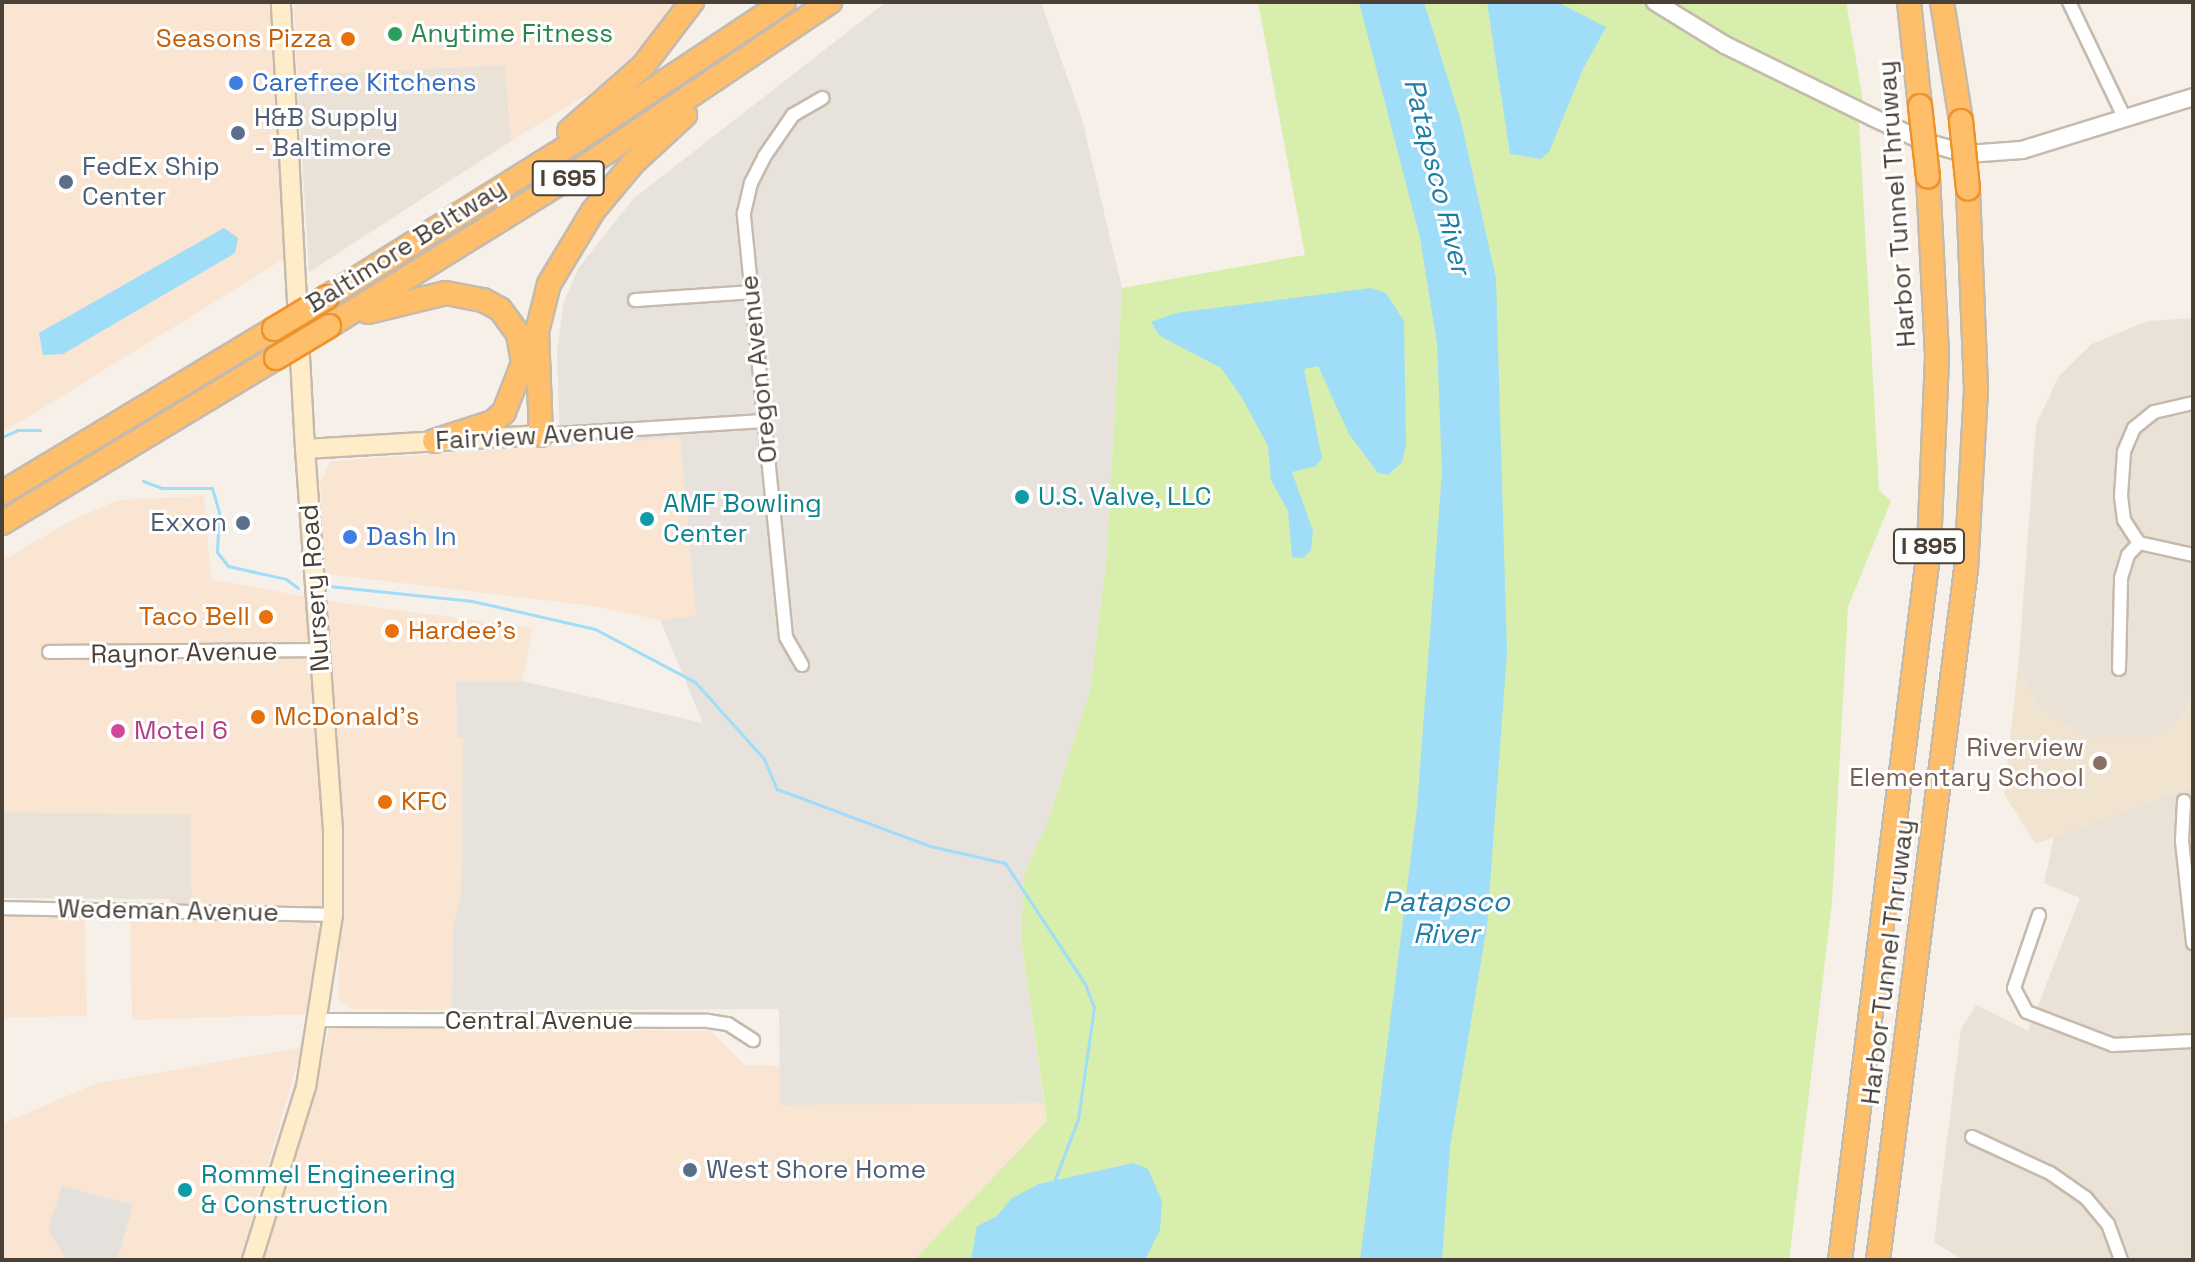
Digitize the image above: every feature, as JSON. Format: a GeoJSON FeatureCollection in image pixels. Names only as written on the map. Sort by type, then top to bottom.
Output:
{"type":"FeatureCollection","features":[{"type":"Feature","properties":{"kind":"highway"},"geometry":{"type":"LineString","coordinates":[[490,196],[620,89],[692,2]]}},
{"type":"Feature","properties":{"kind":"highway","name":"Baltimore Beltway"},"geometry":{"type":"LineString","coordinates":[[2,493],[490,196],[784,2]]}},
{"type":"Feature","properties":{"kind":"highway","name":"Baltimore Beltway"},"geometry":{"type":"LineString","coordinates":[[5,522],[568,178],[830,2]]}},
{"type":"Feature","properties":{"kind":"highway","name":"Harbor Tunnel Thruway"},"geometry":{"type":"LineString","coordinates":[[1840,1260],[1929,548],[1937,355],[1928,177],[1909,2]]}},
{"type":"Feature","properties":{"kind":"highway","name":"Harbor Tunnel Thruway"},"geometry":{"type":"LineString","coordinates":[[1878,1260],[1966,569],[1976,389],[1968,189],[1961,121],[1942,2]]}},
{"type":"Feature","properties":{"kind":"highway"},"geometry":{"type":"LineString","coordinates":[[535,436],[537,332],[549,284],[572,239],[656,140],[802,22]]}},
{"type":"Feature","properties":{"kind":"highway"},"geometry":{"type":"LineString","coordinates":[[329,326],[425,296],[466,295],[500,309],[518,334],[535,436]]}},
{"type":"Feature","properties":{"kind":"highway"},"geometry":{"type":"LineString","coordinates":[[434,441],[493,422],[504,412],[524,360]]}},
{"type":"Feature","properties":{"kind":"main road","name":"Nursery Road"},"geometry":{"type":"LineString","coordinates":[[252,1260],[306,1087],[320,1020],[333,915],[333,830],[305,449],[281,2]]}},
{"type":"Feature","properties":{"kind":"main road","name":"Fairview Avenue"},"geometry":{"type":"LineString","coordinates":[[305,449],[535,436]]}},
{"type":"Feature","properties":{"kind":"street"},"geometry":{"type":"LineString","coordinates":[[1655,2],[1738,51],[1925,142],[1954,151],[2011,153],[2193,97]]}},
{"type":"Feature","properties":{"kind":"street"},"geometry":{"type":"LineString","coordinates":[[2069,2],[2125,119]]}},
{"type":"Feature","properties":{"kind":"street","name":"Oregon Avenue"},"geometry":{"type":"LineString","coordinates":[[802,665],[786,637],[744,213],[751,183],[793,115],[822,98]]}},
{"type":"Feature","properties":{"kind":"street"},"geometry":{"type":"LineString","coordinates":[[635,300],[751,292]]}},
{"type":"Feature","properties":{"kind":"street"},"geometry":{"type":"LineString","coordinates":[[2139,543],[2122,510],[2127,439],[2154,412],[2193,403]]}},
{"type":"Feature","properties":{"kind":"street","name":"Fairview Avenue"},"geometry":{"type":"LineString","coordinates":[[535,436],[764,421]]}},
{"type":"Feature","properties":{"kind":"street"},"geometry":{"type":"LineString","coordinates":[[2139,543],[2193,555]]}},
{"type":"Feature","properties":{"kind":"street"},"geometry":{"type":"LineString","coordinates":[[2119,669],[2121,578],[2128,555],[2139,543]]}},
{"type":"Feature","properties":{"kind":"street","name":"Raynor Avenue"},"geometry":{"type":"LineString","coordinates":[[49,652],[320,650]]}},
{"type":"Feature","properties":{"kind":"street"},"geometry":{"type":"LineString","coordinates":[[2184,801],[2182,841],[2193,943]]}},
{"type":"Feature","properties":{"kind":"street","name":"Wedeman Avenue"},"geometry":{"type":"LineString","coordinates":[[2,908],[333,915]]}},
{"type":"Feature","properties":{"kind":"street"},"geometry":{"type":"LineString","coordinates":[[2039,915],[2015,981],[2016,999],[2027,1012],[2100,1043],[2145,1047],[2193,1041]]}},
{"type":"Feature","properties":{"kind":"street","name":"Central Avenue"},"geometry":{"type":"LineString","coordinates":[[320,1020],[708,1021],[728,1024],[753,1040]]}},
{"type":"Feature","properties":{"kind":"street"},"geometry":{"type":"LineString","coordinates":[[1972,1137],[2050,1173],[2086,1198],[2108,1224],[2121,1260]]}},
{"type":"Feature","properties":{"kind":"shaded area"},"geometry":{"type":"Polygon","coordinates":[[[2,2],[273,2],[287,257],[2,433],[2,2]]]}},
{"type":"Feature","properties":{"kind":"shaded area"},"geometry":{"type":"Polygon","coordinates":[[[294,2],[683,2],[659,32],[590,93],[511,141],[505,65],[297,75],[294,2]]]}},
{"type":"Feature","properties":{"kind":"shaded area"},"geometry":{"type":"Polygon","coordinates":[[[886,2],[1041,2],[1082,119],[1122,288],[1106,564],[1090,690],[1048,821],[1024,874],[1021,939],[1044,1103],[780,1105],[779,1009],[452,1010],[453,924],[461,896],[463,738],[457,737],[456,682],[522,681],[703,723],[660,620],[696,616],[680,437],[560,447],[557,352],[564,301],[579,267],[634,198],[886,2]]]}},
{"type":"Feature","properties":{"kind":"shaded area"},"geometry":{"type":"Polygon","coordinates":[[[505,65],[511,141],[309,272],[297,75],[505,65]]]}},
{"type":"Feature","properties":{"kind":"shaded area"},"geometry":{"type":"Polygon","coordinates":[[[2193,318],[2193,699],[2173,727],[2151,738],[2088,738],[2040,708],[2025,684],[2019,658],[2036,425],[2059,376],[2092,344],[2148,321],[2193,318]]]}},
{"type":"Feature","properties":{"kind":"shaded area"},"geometry":{"type":"Polygon","coordinates":[[[680,437],[696,616],[660,620],[593,606],[326,574],[320,483],[331,461],[680,437]]]}},
{"type":"Feature","properties":{"kind":"shaded area"},"geometry":{"type":"Polygon","coordinates":[[[204,496],[211,579],[307,597],[327,900],[322,906],[192,907],[190,814],[2,812],[2,561],[72,520],[119,500],[204,496]]]}},
{"type":"Feature","properties":{"kind":"shaded area"},"geometry":{"type":"Polygon","coordinates":[[[328,601],[533,628],[522,681],[456,682],[457,737],[463,737],[461,896],[453,924],[452,1010],[352,1009],[338,998],[344,848],[328,601]]]}},
{"type":"Feature","properties":{"kind":"shaded area","name":"Riverview Elementary School"},"geometry":{"type":"Polygon","coordinates":[[[2019,658],[2025,684],[2040,708],[2088,738],[2151,738],[2173,727],[2193,699],[2193,798],[2191,786],[2036,844],[2004,794],[2019,658]]]}},
{"type":"Feature","properties":{"kind":"shaded area"},"geometry":{"type":"Polygon","coordinates":[[[2192,786],[2193,1260],[1963,1260],[1934,1242],[1961,1029],[1976,1005],[2028,1031],[2080,898],[2044,883],[2054,837],[2192,786]]]}},
{"type":"Feature","properties":{"kind":"shaded area"},"geometry":{"type":"Polygon","coordinates":[[[2,812],[191,814],[192,907],[170,907],[170,899],[2,898],[2,812]]]}},
{"type":"Feature","properties":{"kind":"shaded area"},"geometry":{"type":"Polygon","coordinates":[[[85,915],[87,1016],[4,1017],[2,916],[85,915]]]}},
{"type":"Feature","properties":{"kind":"shaded area"},"geometry":{"type":"Polygon","coordinates":[[[130,919],[315,922],[321,935],[310,1014],[132,1020],[130,919]]]}},
{"type":"Feature","properties":{"kind":"shaded area"},"geometry":{"type":"Polygon","coordinates":[[[329,1028],[710,1031],[745,1065],[780,1066],[780,1104],[1044,1103],[1047,1121],[914,1260],[263,1260],[316,1090],[329,1028]]]}},
{"type":"Feature","properties":{"kind":"shaded area"},"geometry":{"type":"Polygon","coordinates":[[[302,1047],[240,1260],[2,1260],[2,1124],[95,1084],[302,1047]]]}},
{"type":"Feature","properties":{"kind":"shaded area"},"geometry":{"type":"Polygon","coordinates":[[[62,1186],[133,1205],[117,1260],[67,1260],[48,1230],[62,1186]]]}},
{"type":"Feature","properties":{"kind":"green space"},"geometry":{"type":"Polygon","coordinates":[[[1258,2],[1846,2],[1864,106],[1859,119],[1879,490],[1891,501],[1848,607],[1832,903],[1789,1260],[914,1260],[1047,1121],[1021,939],[1024,874],[1048,821],[1090,690],[1106,564],[1122,288],[1305,255],[1258,2]]]}},
{"type":"Feature","properties":{"kind":"water","name":"Patapsco River"},"geometry":{"type":"Polygon","coordinates":[[[1359,2],[1424,2],[1461,121],[1496,278],[1507,652],[1487,926],[1450,1147],[1442,1260],[1360,1260],[1417,809],[1442,472],[1437,343],[1420,238],[1359,2]]]}},
{"type":"Feature","properties":{"kind":"water"},"geometry":{"type":"Polygon","coordinates":[[[1487,2],[1557,2],[1606,27],[1583,69],[1549,152],[1541,159],[1510,154],[1487,2]]]}},
{"type":"Feature","properties":{"kind":"water"},"geometry":{"type":"Polygon","coordinates":[[[224,228],[238,238],[235,253],[63,354],[43,355],[39,333],[224,228]]]}},
{"type":"Feature","properties":{"kind":"water"},"geometry":{"type":"Polygon","coordinates":[[[1371,288],[1386,293],[1404,321],[1406,444],[1402,462],[1388,475],[1378,473],[1349,434],[1318,366],[1304,369],[1322,458],[1316,466],[1292,472],[1313,531],[1311,550],[1303,558],[1292,557],[1288,511],[1271,480],[1268,446],[1241,396],[1221,368],[1160,336],[1151,322],[1176,313],[1371,288]]]}},
{"type":"Feature","properties":{"kind":"water"},"geometry":{"type":"Polygon","coordinates":[[[1133,1163],[1148,1169],[1162,1201],[1160,1230],[1145,1260],[971,1260],[977,1226],[997,1216],[1012,1198],[1039,1184],[1133,1163]]]}},
{"type":"Feature","properties":{"kind":"waterway"},"geometry":{"type":"LineString","coordinates":[[2,437],[18,430],[40,430]]}},
{"type":"Feature","properties":{"kind":"waterway"},"geometry":{"type":"LineString","coordinates":[[143,481],[162,488],[212,488],[219,512],[217,552],[228,566],[286,579],[298,588]]}},
{"type":"Feature","properties":{"kind":"waterway"},"geometry":{"type":"LineString","coordinates":[[329,586],[472,601],[595,629],[695,682],[764,759],[777,789],[930,846],[1005,863],[1085,984],[1094,1007],[1078,1119],[1054,1182]]}},
{"type":"Feature","properties":{"kind":"place","name":"Anytime Fitness"},"geometry":{"type":"Point","coordinates":[395,34]}},
{"type":"Feature","properties":{"kind":"place","name":"Seasons Pizza"},"geometry":{"type":"Point","coordinates":[348,39]}},
{"type":"Feature","properties":{"kind":"place","name":"Carefree Kitchens"},"geometry":{"type":"Point","coordinates":[236,83]}},
{"type":"Feature","properties":{"kind":"place","name":"H&B Supply - Baltimore"},"geometry":{"type":"Point","coordinates":[238,133]}},
{"type":"Feature","properties":{"kind":"place","name":"FedEx Ship Center"},"geometry":{"type":"Point","coordinates":[66,182]}},
{"type":"Feature","properties":{"kind":"place","name":"U.S. Valve, LLC"},"geometry":{"type":"Point","coordinates":[1022,497]}},
{"type":"Feature","properties":{"kind":"place","name":"AMF Bowling Center"},"geometry":{"type":"Point","coordinates":[647,519]}},
{"type":"Feature","properties":{"kind":"place","name":"Exxon"},"geometry":{"type":"Point","coordinates":[243,523]}},
{"type":"Feature","properties":{"kind":"place","name":"Dash In"},"geometry":{"type":"Point","coordinates":[350,537]}},
{"type":"Feature","properties":{"kind":"place","name":"Taco Bell"},"geometry":{"type":"Point","coordinates":[266,617]}},
{"type":"Feature","properties":{"kind":"place","name":"Hardee's"},"geometry":{"type":"Point","coordinates":[392,631]}},
{"type":"Feature","properties":{"kind":"place","name":"McDonald's"},"geometry":{"type":"Point","coordinates":[258,717]}},
{"type":"Feature","properties":{"kind":"place","name":"Motel 6"},"geometry":{"type":"Point","coordinates":[118,731]}},
{"type":"Feature","properties":{"kind":"place","name":"Riverview Elementary School"},"geometry":{"type":"Point","coordinates":[2100,763]}},
{"type":"Feature","properties":{"kind":"place","name":"KFC"},"geometry":{"type":"Point","coordinates":[385,802]}},
{"type":"Feature","properties":{"kind":"place","name":"West Shore Home"},"geometry":{"type":"Point","coordinates":[690,1170]}},
{"type":"Feature","properties":{"kind":"place","name":"Rommel Engineering & Construction"},"geometry":{"type":"Point","coordinates":[185,1190]}}]}
